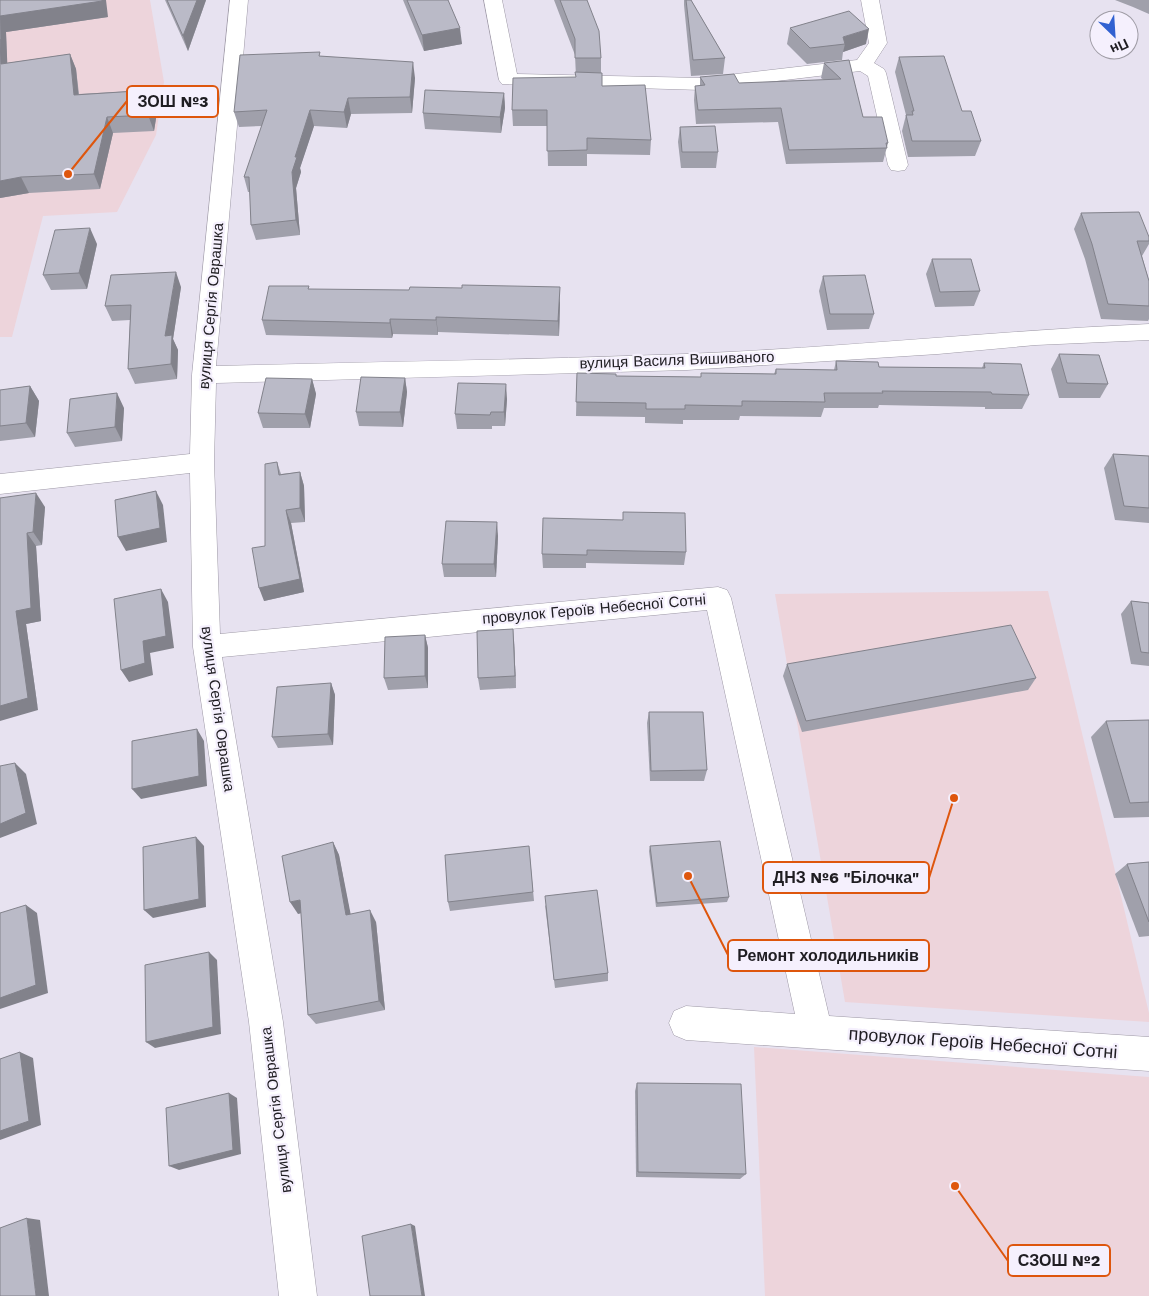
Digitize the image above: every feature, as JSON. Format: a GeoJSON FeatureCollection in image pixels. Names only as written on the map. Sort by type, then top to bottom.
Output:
{"type":"FeatureCollection","features":[{"type":"Feature","properties":{"kind":"street","name":"вулиця Сергія Оврашка"},"geometry":{"type":"LineString","coordinates":[[239,0],[204,375],[202,462],[207,646],[266,1022],[298,1296]]}},
{"type":"Feature","properties":{"kind":"street"},"geometry":{"type":"LineString","coordinates":[[492,0],[509,80],[702,84],[863,65],[877,73],[898,165]]}},
{"type":"Feature","properties":{"kind":"street"},"geometry":{"type":"LineString","coordinates":[[863,65],[878,43],[870,0]]}},
{"type":"Feature","properties":{"kind":"street","name":"вулиця Василя Вишиваного"},"geometry":{"type":"LineString","coordinates":[[204,375],[687,362],[938,346],[1036,336],[1149,332]]}},
{"type":"Feature","properties":{"kind":"street"},"geometry":{"type":"LineString","coordinates":[[0,484],[202,462]]}},
{"type":"Feature","properties":{"kind":"street","name":"провулок Героїв Небесної Сотні"},"geometry":{"type":"LineString","coordinates":[[207,646],[718,598],[816,1032]]}},
{"type":"Feature","properties":{"kind":"street","name":"провулок Героїв Небесної Сотні"},"geometry":{"type":"LineString","coordinates":[[686,1023],[1149,1054]]}},
{"type":"Feature","properties":{"kind":"shaded area"},"geometry":{"type":"Polygon","coordinates":[[[11,0],[150,0],[164,82],[156,135],[117,212],[43,216],[12,337],[0,337],[0,2],[11,0]]]}},
{"type":"Feature","properties":{"kind":"shaded area"},"geometry":{"type":"Polygon","coordinates":[[[1048,591],[1149,1013],[1149,1022],[845,1002],[775,594],[1048,591]]]}},
{"type":"Feature","properties":{"kind":"shaded area"},"geometry":{"type":"Polygon","coordinates":[[[754,1047],[1149,1077],[1149,1296],[765,1296],[754,1047]]]}},
{"type":"Feature","properties":{"kind":"building"},"geometry":{"type":"Polygon","coordinates":[[[0,0],[102,0],[102,1],[0,16],[0,0]]]}},
{"type":"Feature","properties":{"kind":"building"},"geometry":{"type":"Polygon","coordinates":[[[167,0],[197,0],[183,36],[167,0]]]}},
{"type":"Feature","properties":{"kind":"building"},"geometry":{"type":"Polygon","coordinates":[[[407,0],[448,0],[460,28],[422,35],[407,0]]]}},
{"type":"Feature","properties":{"kind":"building"},"geometry":{"type":"Polygon","coordinates":[[[560,0],[587,0],[599,31],[601,58],[575,58],[575,39],[560,0]]]}},
{"type":"Feature","properties":{"kind":"building"},"geometry":{"type":"Polygon","coordinates":[[[686,0],[691,0],[725,58],[693,60],[686,0]]]}},
{"type":"Feature","properties":{"kind":"building"},"geometry":{"type":"Polygon","coordinates":[[[849,11],[869,29],[843,37],[845,44],[810,48],[790,28],[849,11]]]}},
{"type":"Feature","properties":{"kind":"building"},"geometry":{"type":"Polygon","coordinates":[[[0,39],[1,64],[70,54],[74,95],[152,90],[148,115],[107,117],[94,174],[21,177],[0,181],[0,39]]]}},
{"type":"Feature","properties":{"kind":"building"},"geometry":{"type":"Polygon","coordinates":[[[320,52],[319,56],[413,62],[410,97],[348,98],[344,112],[310,110],[292,172],[296,220],[251,225],[249,177],[244,177],[267,110],[234,112],[240,55],[320,52]]]}},
{"type":"Feature","properties":{"kind":"building"},"geometry":{"type":"Polygon","coordinates":[[[944,56],[962,111],[971,111],[981,141],[912,141],[906,115],[913,115],[912,111],[914,111],[899,57],[944,56]]]}},
{"type":"Feature","properties":{"kind":"building"},"geometry":{"type":"Polygon","coordinates":[[[849,60],[863,117],[882,117],[888,143],[886,143],[887,148],[789,150],[781,108],[698,110],[695,86],[705,85],[700,77],[734,74],[739,83],[841,79],[824,63],[849,60]]]}},
{"type":"Feature","properties":{"kind":"building"},"geometry":{"type":"Polygon","coordinates":[[[575,72],[602,73],[602,86],[645,85],[651,140],[587,138],[587,150],[547,151],[547,110],[512,110],[513,78],[576,77],[575,72]]]}},
{"type":"Feature","properties":{"kind":"building"},"geometry":{"type":"Polygon","coordinates":[[[425,90],[504,93],[500,117],[423,113],[425,90]]]}},
{"type":"Feature","properties":{"kind":"building"},"geometry":{"type":"Polygon","coordinates":[[[715,126],[718,152],[682,152],[680,127],[715,126]]]}},
{"type":"Feature","properties":{"kind":"building"},"geometry":{"type":"Polygon","coordinates":[[[1139,212],[1149,237],[1149,241],[1137,241],[1149,281],[1149,306],[1108,304],[1092,244],[1081,213],[1139,212]]]}},
{"type":"Feature","properties":{"kind":"building"},"geometry":{"type":"Polygon","coordinates":[[[90,228],[79,273],[43,275],[55,230],[90,228]]]}},
{"type":"Feature","properties":{"kind":"building"},"geometry":{"type":"Polygon","coordinates":[[[932,259],[971,259],[980,291],[940,292],[932,259]]]}},
{"type":"Feature","properties":{"kind":"building"},"geometry":{"type":"Polygon","coordinates":[[[176,272],[165,336],[172,335],[171,364],[128,369],[131,305],[105,306],[111,275],[176,272]]]}},
{"type":"Feature","properties":{"kind":"building"},"geometry":{"type":"Polygon","coordinates":[[[865,275],[874,314],[830,314],[823,276],[865,275]]]}},
{"type":"Feature","properties":{"kind":"building"},"geometry":{"type":"Polygon","coordinates":[[[462,285],[560,287],[558,321],[436,317],[436,320],[390,319],[390,323],[262,320],[269,286],[309,286],[308,289],[409,290],[410,287],[462,288],[462,285]]]}},
{"type":"Feature","properties":{"kind":"building"},"geometry":{"type":"Polygon","coordinates":[[[1059,354],[1099,355],[1108,384],[1067,383],[1059,354]]]}},
{"type":"Feature","properties":{"kind":"building"},"geometry":{"type":"Polygon","coordinates":[[[836,361],[878,362],[879,367],[985,368],[984,363],[1021,364],[1029,395],[992,394],[991,392],[882,391],[883,393],[824,393],[825,402],[742,401],[742,406],[685,405],[685,409],[646,409],[646,403],[576,402],[577,373],[616,374],[616,376],[701,377],[701,373],[776,374],[776,369],[837,370],[836,361]]]}},
{"type":"Feature","properties":{"kind":"building"},"geometry":{"type":"Polygon","coordinates":[[[361,377],[405,378],[400,412],[356,412],[361,377]]]}},
{"type":"Feature","properties":{"kind":"building"},"geometry":{"type":"Polygon","coordinates":[[[266,378],[312,379],[305,414],[258,413],[266,378]]]}},
{"type":"Feature","properties":{"kind":"building"},"geometry":{"type":"Polygon","coordinates":[[[458,383],[506,384],[504,412],[491,412],[490,415],[455,414],[458,383]]]}},
{"type":"Feature","properties":{"kind":"building"},"geometry":{"type":"Polygon","coordinates":[[[30,386],[26,423],[0,426],[0,390],[30,386]]]}},
{"type":"Feature","properties":{"kind":"building"},"geometry":{"type":"Polygon","coordinates":[[[117,393],[115,427],[67,433],[70,399],[117,393]]]}},
{"type":"Feature","properties":{"kind":"building"},"geometry":{"type":"Polygon","coordinates":[[[1113,454],[1149,456],[1149,508],[1124,506],[1113,454]]]}},
{"type":"Feature","properties":{"kind":"building"},"geometry":{"type":"Polygon","coordinates":[[[277,462],[279,475],[300,472],[300,508],[286,510],[300,579],[259,588],[252,548],[265,546],[265,464],[277,462]]]}},
{"type":"Feature","properties":{"kind":"building"},"geometry":{"type":"Polygon","coordinates":[[[156,491],[160,528],[118,537],[115,500],[156,491]]]}},
{"type":"Feature","properties":{"kind":"building"},"geometry":{"type":"Polygon","coordinates":[[[36,493],[33,532],[27,533],[31,608],[16,611],[28,698],[0,706],[0,498],[36,493]]]}},
{"type":"Feature","properties":{"kind":"building"},"geometry":{"type":"Polygon","coordinates":[[[623,512],[685,513],[686,552],[587,550],[587,555],[542,554],[543,518],[623,520],[623,512]]]}},
{"type":"Feature","properties":{"kind":"building"},"geometry":{"type":"Polygon","coordinates":[[[446,521],[497,522],[494,564],[442,564],[446,521]]]}},
{"type":"Feature","properties":{"kind":"building"},"geometry":{"type":"Polygon","coordinates":[[[161,589],[166,636],[143,641],[145,663],[121,670],[114,599],[161,589]]]}},
{"type":"Feature","properties":{"kind":"building"},"geometry":{"type":"Polygon","coordinates":[[[1131,601],[1149,603],[1149,653],[1141,652],[1131,601]]]}},
{"type":"Feature","properties":{"kind":"building"},"geometry":{"type":"Polygon","coordinates":[[[1011,625],[1036,678],[806,721],[787,664],[1011,625]]]}},
{"type":"Feature","properties":{"kind":"building"},"geometry":{"type":"Polygon","coordinates":[[[513,629],[515,676],[478,678],[477,631],[513,629]]]}},
{"type":"Feature","properties":{"kind":"building"},"geometry":{"type":"Polygon","coordinates":[[[425,635],[425,676],[384,678],[385,637],[425,635]]]}},
{"type":"Feature","properties":{"kind":"building"},"geometry":{"type":"Polygon","coordinates":[[[331,683],[328,734],[272,737],[277,687],[331,683]]]}},
{"type":"Feature","properties":{"kind":"building"},"geometry":{"type":"Polygon","coordinates":[[[649,712],[703,712],[707,770],[651,771],[649,712]]]}},
{"type":"Feature","properties":{"kind":"building"},"geometry":{"type":"Polygon","coordinates":[[[1149,720],[1149,802],[1130,803],[1106,721],[1149,720]]]}},
{"type":"Feature","properties":{"kind":"building"},"geometry":{"type":"Polygon","coordinates":[[[197,729],[199,776],[132,789],[132,741],[197,729]]]}},
{"type":"Feature","properties":{"kind":"building"},"geometry":{"type":"Polygon","coordinates":[[[15,763],[26,813],[0,824],[0,766],[15,763]]]}},
{"type":"Feature","properties":{"kind":"building"},"geometry":{"type":"Polygon","coordinates":[[[196,837],[199,899],[144,910],[143,847],[196,837]]]}},
{"type":"Feature","properties":{"kind":"building"},"geometry":{"type":"Polygon","coordinates":[[[720,841],[729,897],[657,903],[650,846],[720,841]]]}},
{"type":"Feature","properties":{"kind":"building"},"geometry":{"type":"Polygon","coordinates":[[[333,842],[346,915],[370,910],[379,1001],[308,1015],[300,900],[290,902],[282,856],[333,842]]]}},
{"type":"Feature","properties":{"kind":"building"},"geometry":{"type":"Polygon","coordinates":[[[529,846],[533,892],[448,902],[445,855],[529,846]]]}},
{"type":"Feature","properties":{"kind":"building"},"geometry":{"type":"Polygon","coordinates":[[[1149,862],[1149,922],[1127,864],[1149,862]]]}},
{"type":"Feature","properties":{"kind":"building"},"geometry":{"type":"Polygon","coordinates":[[[597,890],[608,973],[554,980],[545,896],[597,890]]]}},
{"type":"Feature","properties":{"kind":"building"},"geometry":{"type":"Polygon","coordinates":[[[26,905],[36,985],[0,998],[0,913],[26,905]]]}},
{"type":"Feature","properties":{"kind":"building"},"geometry":{"type":"Polygon","coordinates":[[[209,952],[213,1027],[146,1042],[145,965],[209,952]]]}},
{"type":"Feature","properties":{"kind":"building"},"geometry":{"type":"Polygon","coordinates":[[[20,1052],[29,1121],[0,1131],[0,1059],[20,1052]]]}},
{"type":"Feature","properties":{"kind":"building"},"geometry":{"type":"Polygon","coordinates":[[[637,1083],[741,1084],[746,1174],[638,1172],[637,1083]]]}},
{"type":"Feature","properties":{"kind":"building"},"geometry":{"type":"Polygon","coordinates":[[[229,1093],[233,1150],[169,1166],[166,1108],[229,1093]]]}},
{"type":"Feature","properties":{"kind":"building"},"geometry":{"type":"Polygon","coordinates":[[[27,1218],[36,1296],[0,1296],[0,1228],[27,1218]]]}},
{"type":"Feature","properties":{"kind":"building"},"geometry":{"type":"Polygon","coordinates":[[[411,1224],[422,1296],[370,1296],[362,1236],[411,1224]]]}},
{"type":"Feature","properties":{"kind":"place","name":"ЗОШ №3"},"geometry":{"type":"Point","coordinates":[68,174]}},
{"type":"Feature","properties":{"kind":"place","name":"ДНЗ №6 \"Білочка\""},"geometry":{"type":"Point","coordinates":[954,798]}},
{"type":"Feature","properties":{"kind":"place","name":"Ремонт холодильників"},"geometry":{"type":"Point","coordinates":[688,876]}},
{"type":"Feature","properties":{"kind":"place","name":"СЗОШ №2"},"geometry":{"type":"Point","coordinates":[955,1186]}}]}
